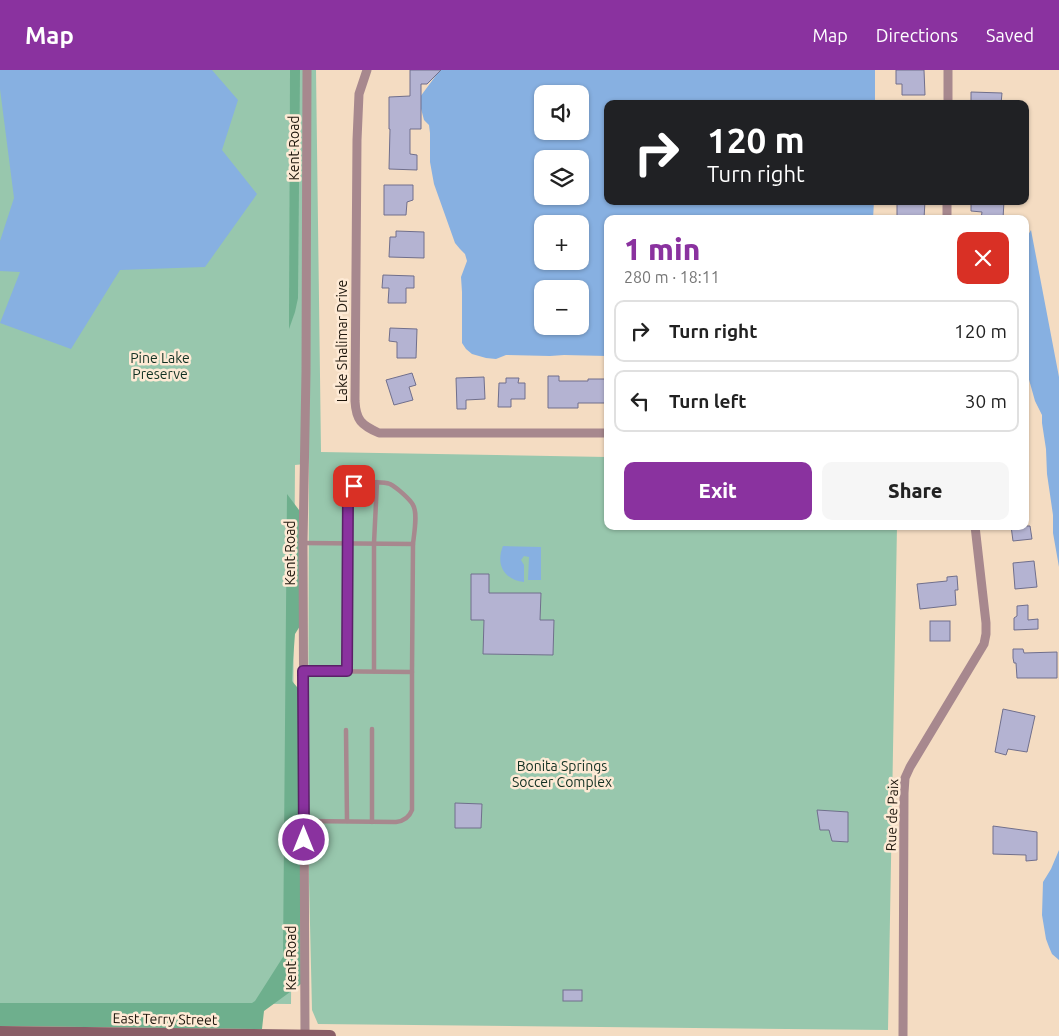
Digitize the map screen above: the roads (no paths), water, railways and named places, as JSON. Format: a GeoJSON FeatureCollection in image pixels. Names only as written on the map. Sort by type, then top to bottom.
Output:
{"type":"FeatureCollection","features":[{"type":"Feature","properties":{"kind":"street","name":"Kent Road"},"geometry":{"type":"LineString","coordinates":[[305,1036],[303,543],[307,70]]}},
{"type":"Feature","properties":{"kind":"street","name":"Lake Shalimar Drive"},"geometry":{"type":"LineString","coordinates":[[367,70],[358,94],[357,140],[355,401],[360,423],[369,429],[379,432],[604,432]]}},
{"type":"Feature","properties":{"kind":"street"},"geometry":{"type":"LineString","coordinates":[[948,70],[948,100]]}},
{"type":"Feature","properties":{"kind":"street","name":"Rue de Paix"},"geometry":{"type":"LineString","coordinates":[[903,1036],[905,778],[922,745],[984,644],[986,623],[975,530]]}},
{"type":"Feature","properties":{"kind":"street","name":"East Terry Street"},"geometry":{"type":"LineString","coordinates":[[0,1032],[330,1036]]}},
{"type":"Feature","properties":{"kind":"lane"},"geometry":{"type":"LineString","coordinates":[[374,672],[374,544],[377,482]]}},
{"type":"Feature","properties":{"kind":"lane"},"geometry":{"type":"LineString","coordinates":[[304,821],[401,821],[408,818],[412,810],[413,544],[415,507],[411,501],[389,484],[377,482],[364,483],[354,486],[348,495],[347,671]]}},
{"type":"Feature","properties":{"kind":"lane"},"geometry":{"type":"LineString","coordinates":[[303,543],[413,544]]}},
{"type":"Feature","properties":{"kind":"lane"},"geometry":{"type":"LineString","coordinates":[[303,671],[412,672]]}},
{"type":"Feature","properties":{"kind":"lane"},"geometry":{"type":"LineString","coordinates":[[372,729],[372,822]]}},
{"type":"Feature","properties":{"kind":"lane"},"geometry":{"type":"LineString","coordinates":[[346,730],[347,821]]}},
{"type":"Feature","properties":{"kind":"water"},"geometry":{"type":"Polygon","coordinates":[[[0,70],[212,70],[238,100],[222,150],[257,194],[205,267],[120,270],[71,349],[0,323],[20,272],[0,271],[0,241],[14,198],[0,89],[0,70]]]}},
{"type":"Feature","properties":{"kind":"water"},"geometry":{"type":"Polygon","coordinates":[[[440,70],[875,70],[875,100],[604,100],[604,205],[874,205],[873,215],[604,215],[604,356],[506,355],[496,359],[486,358],[472,354],[462,343],[461,277],[467,261],[465,254],[455,243],[434,184],[430,162],[429,125],[424,120],[420,97],[440,70]]]}},
{"type":"Feature","properties":{"kind":"water"},"geometry":{"type":"Polygon","coordinates":[[[1031,230],[1059,377],[1059,567],[1053,533],[1053,515],[1042,415],[1035,401],[1029,380],[1029,233],[1031,230]]]}},
{"type":"Feature","properties":{"kind":"water"},"geometry":{"type":"Polygon","coordinates":[[[503,546],[541,547],[541,580],[528,580],[529,557],[524,556],[521,560],[524,565],[524,582],[517,581],[507,575],[503,570],[500,559],[503,546]]]}},
{"type":"Feature","properties":{"kind":"water"},"geometry":{"type":"Polygon","coordinates":[[[1059,850],[1059,960],[1052,954],[1049,947],[1042,915],[1043,882],[1059,850]]]}},
{"type":"Feature","properties":{"kind":"park label","name":"Pine Lake Preserve"},"geometry":{"type":"Point","coordinates":[160,366]}},
{"type":"Feature","properties":{"kind":"park label","name":"Bonita Springs Soccer Complex"},"geometry":{"type":"Point","coordinates":[562,774]}}]}
